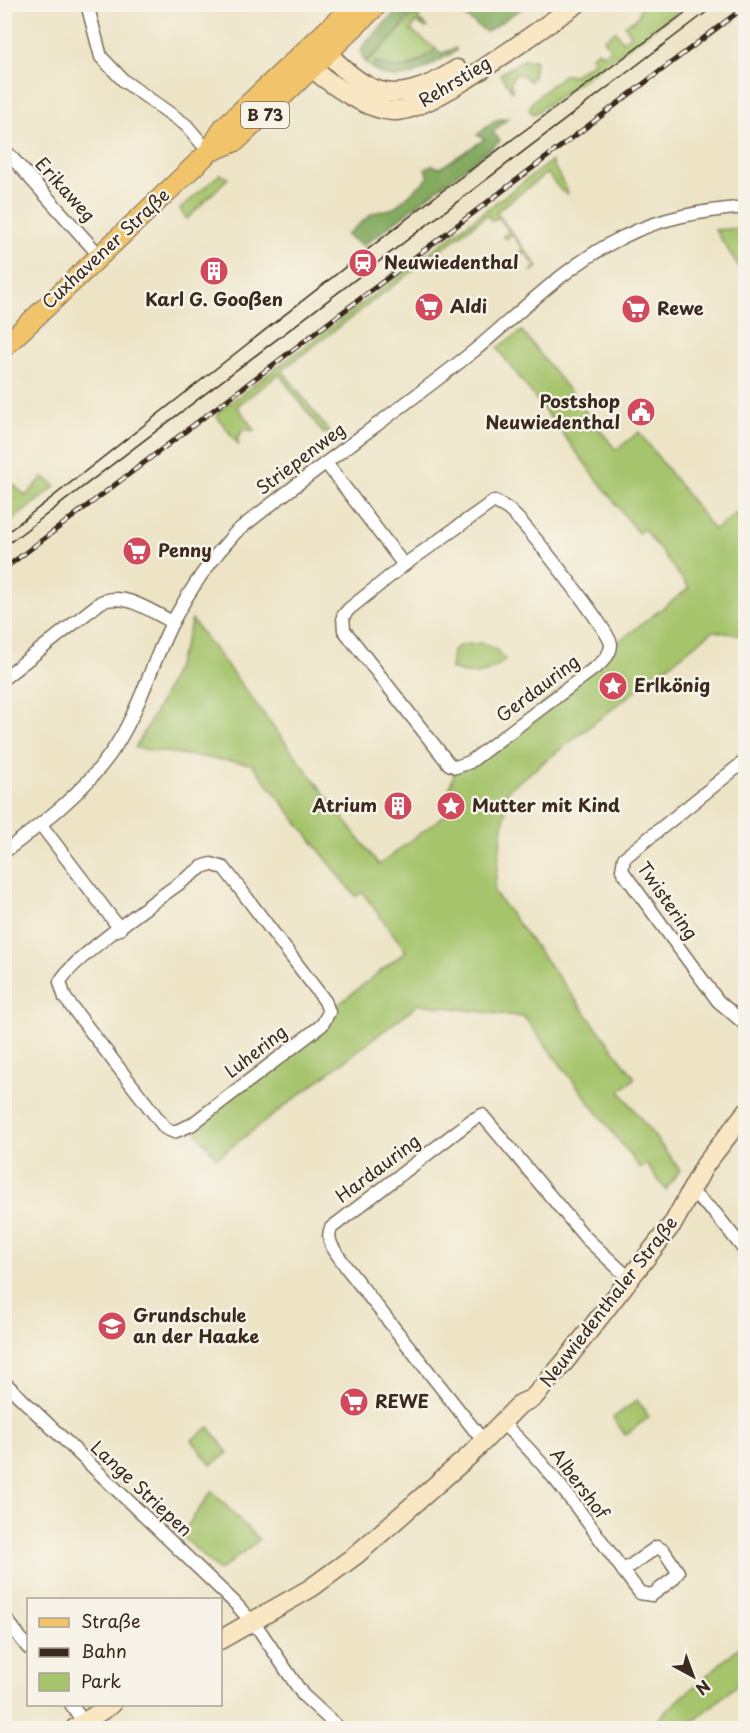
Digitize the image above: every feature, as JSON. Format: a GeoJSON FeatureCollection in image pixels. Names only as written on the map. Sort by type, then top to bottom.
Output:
{"type":"FeatureCollection","features":[{"type":"Feature","properties":{"kind":"main road","name":"Cuxhavener Straße"},"geometry":{"type":"LineString","coordinates":[[322,48],[355,4]]}},
{"type":"Feature","properties":{"kind":"main road","name":"Cuxhavener Straße"},"geometry":{"type":"LineString","coordinates":[[4,347],[209,152],[224,127],[378,4]]}},
{"type":"Feature","properties":{"kind":"street"},"geometry":{"type":"LineString","coordinates":[[87,4],[100,57],[124,81],[186,125],[209,152]]}},
{"type":"Feature","properties":{"kind":"street","name":"Rehrstieg"},"geometry":{"type":"LineString","coordinates":[[322,48],[367,87],[390,94],[410,93],[441,79],[557,4]]}},
{"type":"Feature","properties":{"kind":"street","name":"Rehrstieg"},"geometry":{"type":"LineString","coordinates":[[307,62],[372,107],[388,111],[408,109],[431,100],[577,4]]}},
{"type":"Feature","properties":{"kind":"street","name":"Erikaweg"},"geometry":{"type":"LineString","coordinates":[[4,150],[99,255]]}},
{"type":"Feature","properties":{"kind":"street","name":"Striepenweg"},"geometry":{"type":"LineString","coordinates":[[4,852],[41,825],[86,783],[110,754],[147,685],[173,622],[218,552],[236,532],[604,246],[665,219],[746,207]]}},
{"type":"Feature","properties":{"kind":"street","name":"Striepenweg"},"geometry":{"type":"LineString","coordinates":[[723,209],[746,212]]}},
{"type":"Feature","properties":{"kind":"street"},"geometry":{"type":"LineString","coordinates":[[326,463],[404,565]]}},
{"type":"Feature","properties":{"kind":"street","name":"Gerdauring"},"geometry":{"type":"LineString","coordinates":[[494,501],[510,510],[526,528],[598,622],[611,644],[610,652],[600,664],[504,737],[470,762],[456,768],[444,759],[419,728],[348,636],[342,623],[349,609],[404,565],[494,501]]}},
{"type":"Feature","properties":{"kind":"street"},"geometry":{"type":"LineString","coordinates":[[4,678],[101,602],[112,597],[121,598],[173,622]]}},
{"type":"Feature","properties":{"kind":"street","name":"Twistering"},"geometry":{"type":"LineString","coordinates":[[746,760],[624,858],[621,864],[626,876],[718,1001],[746,1025]]}},
{"type":"Feature","properties":{"kind":"street"},"geometry":{"type":"LineString","coordinates":[[41,825],[120,929]]}},
{"type":"Feature","properties":{"kind":"street","name":"Luhering"},"geometry":{"type":"LineString","coordinates":[[218,865],[231,877],[322,997],[328,1008],[328,1016],[322,1024],[191,1125],[179,1131],[169,1131],[65,998],[60,987],[66,972],[120,929],[202,867],[218,865]]}},
{"type":"Feature","properties":{"kind":"street","name":"Neuwiedenthaler Straße"},"geometry":{"type":"LineString","coordinates":[[222,1639],[311,1588],[356,1555],[484,1442],[520,1404],[532,1398],[563,1364],[626,1277],[674,1222],[705,1165],[746,1112]]}},
{"type":"Feature","properties":{"kind":"street","name":"Hardauring"},"geometry":{"type":"LineString","coordinates":[[484,1442],[330,1244],[328,1233],[331,1228],[482,1115],[558,1208],[626,1277]]}},
{"type":"Feature","properties":{"kind":"street","name":"Neuwiedenthaler Straße"},"geometry":{"type":"LineString","coordinates":[[692,1192],[713,1171],[746,1129]]}},
{"type":"Feature","properties":{"kind":"street"},"geometry":{"type":"LineString","coordinates":[[692,1192],[715,1214],[746,1252]]}},
{"type":"Feature","properties":{"kind":"street","name":"Lange Striepen"},"geometry":{"type":"LineString","coordinates":[[4,1382],[216,1584],[252,1622],[303,1695],[339,1728]]}},
{"type":"Feature","properties":{"kind":"street","name":"Albershof"},"geometry":{"type":"LineString","coordinates":[[502,1423],[535,1456],[622,1571],[640,1593],[647,1596],[673,1579],[678,1572],[664,1551],[657,1547],[622,1571]]}},
{"type":"Feature","properties":{"kind":"street"},"geometry":{"type":"LineString","coordinates":[[4,1616],[27,1646]]}},
{"type":"Feature","properties":{"kind":"street"},"geometry":{"type":"LineString","coordinates":[[73,1706],[80,1726],[109,1706]]}},
{"type":"Feature","properties":{"kind":"green space"},"geometry":{"type":"Polygon","coordinates":[[[642,4],[687,5],[533,115],[529,109],[533,101],[563,75],[574,75],[594,62],[591,56],[599,51],[602,55],[610,49],[604,39],[616,31],[622,41],[631,35],[625,25],[637,18],[642,4]]]}},
{"type":"Feature","properties":{"kind":"green space"},"geometry":{"type":"Polygon","coordinates":[[[402,5],[425,6],[406,20],[393,38],[365,62],[361,53],[363,46],[402,5]]]}},
{"type":"Feature","properties":{"kind":"green space"},"geometry":{"type":"Polygon","coordinates":[[[450,5],[527,5],[486,32],[450,5]]]}},
{"type":"Feature","properties":{"kind":"green space"},"geometry":{"type":"Polygon","coordinates":[[[423,9],[418,19],[428,27],[416,22],[411,30],[436,49],[416,63],[402,68],[394,69],[379,63],[373,65],[372,68],[365,62],[381,50],[423,9]]]}},
{"type":"Feature","properties":{"kind":"green space"},"geometry":{"type":"Polygon","coordinates":[[[456,48],[456,51],[404,77],[383,75],[372,68],[376,62],[394,68],[408,67],[436,49],[442,53],[456,48]]]}},
{"type":"Feature","properties":{"kind":"green space"},"geometry":{"type":"Polygon","coordinates":[[[523,60],[535,60],[533,77],[530,81],[521,74],[515,75],[511,81],[512,91],[500,74],[523,60]]]}},
{"type":"Feature","properties":{"kind":"green space"},"geometry":{"type":"Polygon","coordinates":[[[508,118],[493,132],[500,141],[363,246],[346,235],[373,213],[394,208],[429,177],[425,169],[432,165],[440,168],[485,139],[477,135],[495,120],[508,118]]]}},
{"type":"Feature","properties":{"kind":"green space"},"geometry":{"type":"Polygon","coordinates":[[[551,161],[567,194],[561,191],[547,173],[496,212],[538,267],[531,272],[536,266],[525,252],[519,256],[517,254],[523,249],[512,234],[506,239],[503,236],[509,231],[499,217],[492,221],[487,215],[282,370],[330,433],[323,433],[279,374],[237,406],[255,431],[244,429],[238,437],[238,444],[216,415],[223,408],[551,161]]]}},
{"type":"Feature","properties":{"kind":"green space"},"geometry":{"type":"Polygon","coordinates":[[[220,174],[228,178],[187,219],[180,209],[220,174]]]}},
{"type":"Feature","properties":{"kind":"green space"},"geometry":{"type":"Polygon","coordinates":[[[746,228],[745,276],[715,230],[746,228]]]}},
{"type":"Feature","properties":{"kind":"green space"},"geometry":{"type":"Polygon","coordinates":[[[522,331],[616,450],[639,432],[714,530],[745,507],[745,636],[713,631],[508,790],[494,892],[635,1078],[620,1091],[680,1170],[666,1190],[646,1164],[640,1168],[524,1017],[419,1004],[217,1158],[194,1129],[340,1003],[406,951],[362,892],[356,897],[252,764],[135,748],[168,686],[192,620],[379,865],[460,803],[450,787],[456,767],[504,737],[610,648],[689,588],[644,529],[638,533],[497,348],[522,331]]]}},
{"type":"Feature","properties":{"kind":"green space"},"geometry":{"type":"Polygon","coordinates":[[[43,477],[56,486],[5,526],[5,493],[13,484],[26,496],[43,477]]]}},
{"type":"Feature","properties":{"kind":"green space"},"geometry":{"type":"Polygon","coordinates":[[[482,643],[496,649],[505,660],[480,674],[451,669],[453,650],[461,645],[482,643]]]}},
{"type":"Feature","properties":{"kind":"green space"},"geometry":{"type":"Polygon","coordinates":[[[637,1400],[649,1417],[625,1435],[613,1418],[637,1400]]]}},
{"type":"Feature","properties":{"kind":"green space"},"geometry":{"type":"Polygon","coordinates":[[[209,1427],[228,1453],[211,1465],[192,1440],[209,1427]]]}},
{"type":"Feature","properties":{"kind":"green space"},"geometry":{"type":"Polygon","coordinates":[[[212,1491],[259,1540],[219,1571],[181,1535],[212,1491]]]}},
{"type":"Feature","properties":{"kind":"green space"},"geometry":{"type":"Polygon","coordinates":[[[745,1642],[745,1678],[686,1728],[650,1728],[666,1711],[745,1642]]]}},
{"type":"Feature","properties":{"kind":"tram line"},"geometry":{"type":"LineString","coordinates":[[4,535],[446,188],[697,4]]}},
{"type":"Feature","properties":{"kind":"tram line"},"geometry":{"type":"LineString","coordinates":[[4,547],[717,4]]}},
{"type":"Feature","properties":{"kind":"railway"},"geometry":{"type":"LineString","coordinates":[[4,569],[746,6]]}},
{"type":"Feature","properties":{"kind":"place","name":"Neuwiedenthal"},"geometry":{"type":"Point","coordinates":[363,263]}},
{"type":"Feature","properties":{"kind":"place","name":"Karl G. Gooßen"},"geometry":{"type":"Point","coordinates":[214,271]}},
{"type":"Feature","properties":{"kind":"place","name":"Aldi"},"geometry":{"type":"Point","coordinates":[429,307]}},
{"type":"Feature","properties":{"kind":"place","name":"Rewe"},"geometry":{"type":"Point","coordinates":[636,309]}},
{"type":"Feature","properties":{"kind":"place","name":"Postshop Neuwiedenthal"},"geometry":{"type":"Point","coordinates":[641,412]}},
{"type":"Feature","properties":{"kind":"place","name":"Penny"},"geometry":{"type":"Point","coordinates":[137,551]}},
{"type":"Feature","properties":{"kind":"place","name":"Erlkönig"},"geometry":{"type":"Point","coordinates":[613,686]}},
{"type":"Feature","properties":{"kind":"place","name":"Atrium"},"geometry":{"type":"Point","coordinates":[398,806]}},
{"type":"Feature","properties":{"kind":"place","name":"Mutter mit Kind"},"geometry":{"type":"Point","coordinates":[451,806]}},
{"type":"Feature","properties":{"kind":"place","name":"Grundschule an der Haake"},"geometry":{"type":"Point","coordinates":[112,1326]}},
{"type":"Feature","properties":{"kind":"place","name":"REWE"},"geometry":{"type":"Point","coordinates":[354,1402]}}]}
